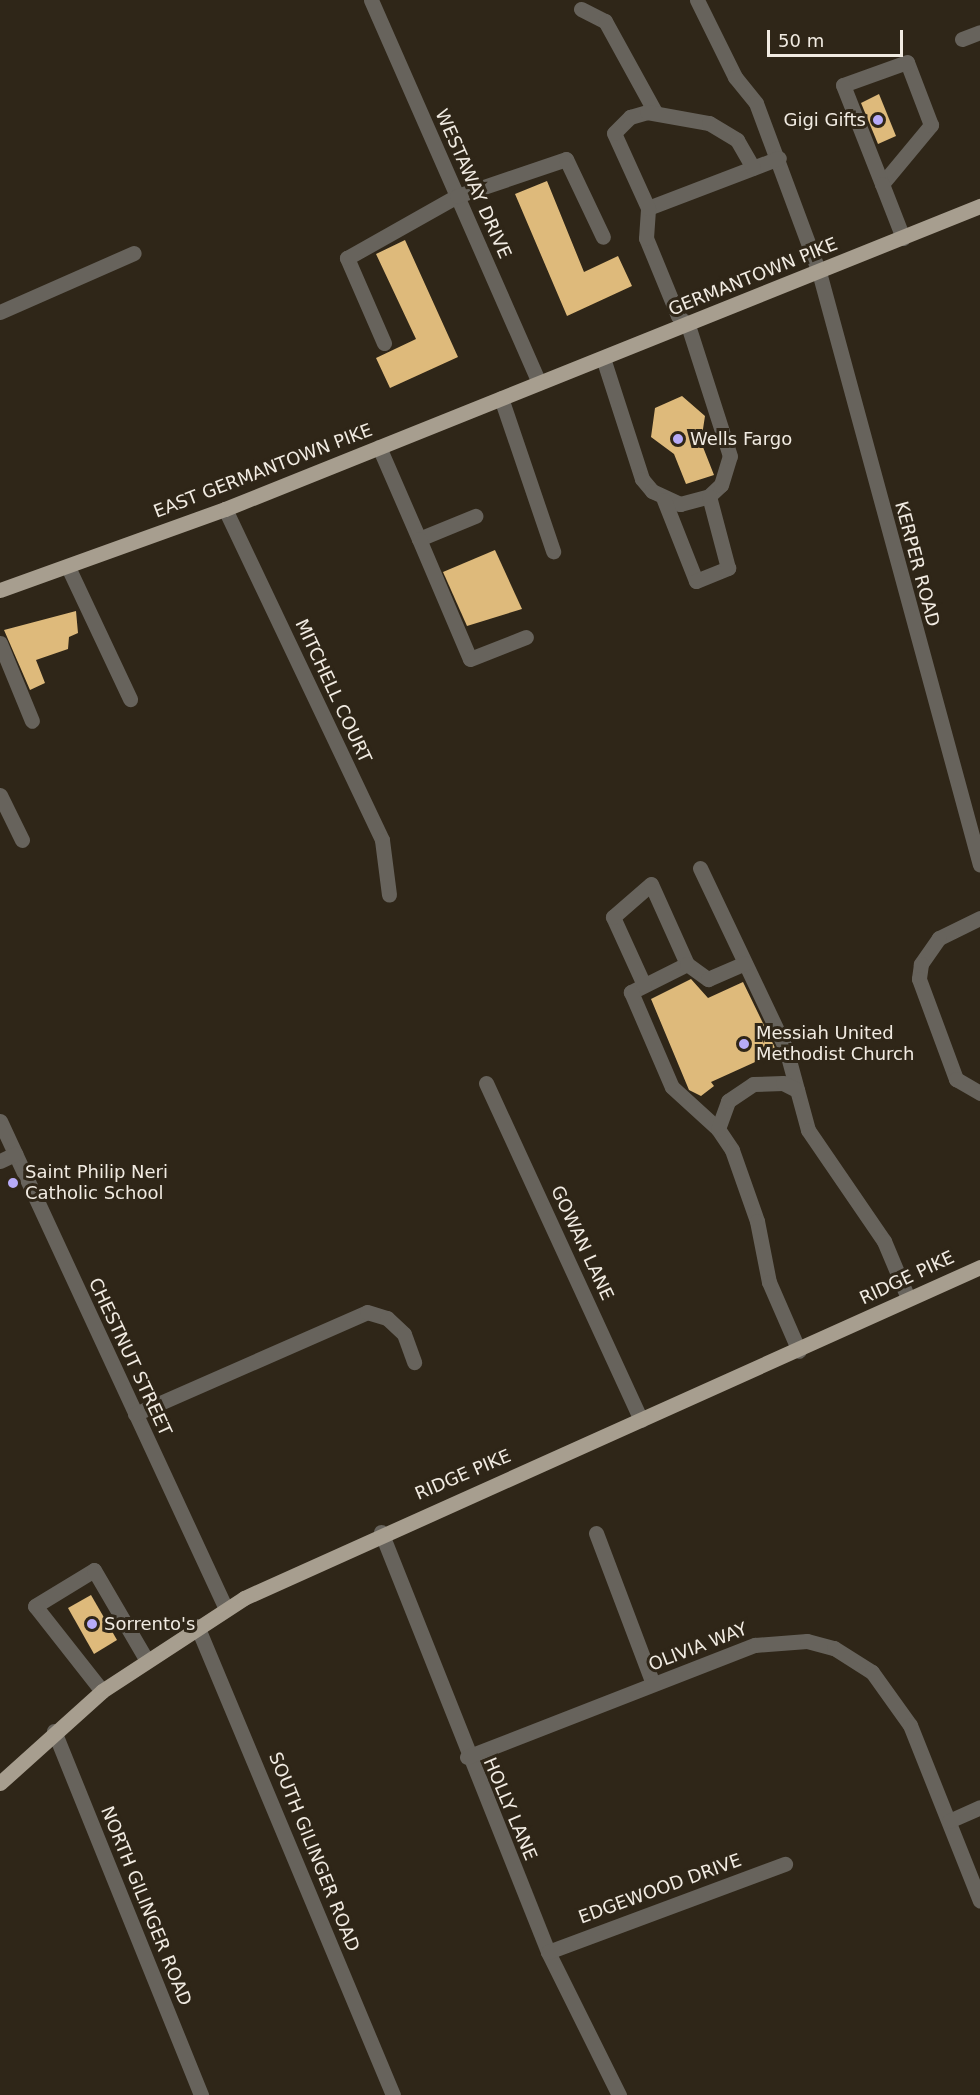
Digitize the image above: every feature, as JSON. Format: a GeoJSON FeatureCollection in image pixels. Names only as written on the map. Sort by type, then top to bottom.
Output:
{"type":"FeatureCollection","features":[{"type":"Feature","properties":{"kind":"main road","name":"GERMANTOWN PIKE"},"geometry":{"type":"LineString","coordinates":[[539,383],[980,206]]}},
{"type":"Feature","properties":{"kind":"main road","name":"EAST GERMANTOWN PIKE"},"geometry":{"type":"LineString","coordinates":[[1,586],[68,567],[225,509],[539,383]]}},
{"type":"Feature","properties":{"kind":"main road","name":"RIDGE PIKE"},"geometry":{"type":"LineString","coordinates":[[0,1783],[54,1731],[102,1691],[146,1659],[226,1609],[381,1532],[799,1351],[980,1266]]}},
{"type":"Feature","properties":{"kind":"street","name":"WESTAWAY DRIVE"},"geometry":{"type":"LineString","coordinates":[[371,0],[539,383]]}},
{"type":"Feature","properties":{"kind":"street","name":"KERPER ROAD"},"geometry":{"type":"LineString","coordinates":[[697,0],[735,77],[756,103],[779,158],[819,272],[980,865]]}},
{"type":"Feature","properties":{"kind":"street"},"geometry":{"type":"LineString","coordinates":[[581,9],[605,21],[655,112]]}},
{"type":"Feature","properties":{"kind":"street"},"geometry":{"type":"LineString","coordinates":[[962,39],[980,32]]}},
{"type":"Feature","properties":{"kind":"street"},"geometry":{"type":"LineString","coordinates":[[882,184],[932,125],[907,62],[843,85],[903,238]]}},
{"type":"Feature","properties":{"kind":"street"},"geometry":{"type":"LineString","coordinates":[[664,500],[695,502],[709,496],[724,479],[730,456],[688,324],[678,316],[646,238],[648,208],[614,133],[630,117],[655,112],[722,128],[744,148],[753,168]]}},
{"type":"Feature","properties":{"kind":"street"},"geometry":{"type":"LineString","coordinates":[[648,208],[779,158]]}},
{"type":"Feature","properties":{"kind":"street"},"geometry":{"type":"LineString","coordinates":[[384,343],[347,258],[458,196],[566,159],[603,237]]}},
{"type":"Feature","properties":{"kind":"street"},"geometry":{"type":"LineString","coordinates":[[0,312],[134,253]]}},
{"type":"Feature","properties":{"kind":"street"},"geometry":{"type":"LineString","coordinates":[[603,358],[642,479],[664,500],[696,581],[728,568],[709,496]]}},
{"type":"Feature","properties":{"kind":"street"},"geometry":{"type":"LineString","coordinates":[[501,398],[553,551]]}},
{"type":"Feature","properties":{"kind":"street"},"geometry":{"type":"LineString","coordinates":[[379,447],[470,659],[526,636]]}},
{"type":"Feature","properties":{"kind":"street","name":"MITCHELL COURT"},"geometry":{"type":"LineString","coordinates":[[225,509],[382,840],[389,894]]}},
{"type":"Feature","properties":{"kind":"street"},"geometry":{"type":"LineString","coordinates":[[419,539],[475,516]]}},
{"type":"Feature","properties":{"kind":"street"},"geometry":{"type":"LineString","coordinates":[[68,567],[130,699]]}},
{"type":"Feature","properties":{"kind":"street"},"geometry":{"type":"LineString","coordinates":[[0,643],[32,722]]}},
{"type":"Feature","properties":{"kind":"street"},"geometry":{"type":"LineString","coordinates":[[0,795],[22,840]]}},
{"type":"Feature","properties":{"kind":"street"},"geometry":{"type":"LineString","coordinates":[[700,868],[786,1049],[808,1130],[884,1241],[908,1298]]}},
{"type":"Feature","properties":{"kind":"street"},"geometry":{"type":"LineString","coordinates":[[644,985],[613,917],[651,884],[687,964],[708,979],[745,963]]}},
{"type":"Feature","properties":{"kind":"street"},"geometry":{"type":"LineString","coordinates":[[980,918],[939,938],[921,964],[919,980],[956,1079],[980,1093]]}},
{"type":"Feature","properties":{"kind":"street"},"geometry":{"type":"LineString","coordinates":[[687,964],[631,992],[672,1087],[718,1129],[744,1175],[769,1282],[799,1351]]}},
{"type":"Feature","properties":{"kind":"street"},"geometry":{"type":"LineString","coordinates":[[718,1129],[728,1101],[747,1087],[768,1081],[797,1090]]}},
{"type":"Feature","properties":{"kind":"street","name":"GOWAN LANE"},"geometry":{"type":"LineString","coordinates":[[486,1083],[641,1420]]}},
{"type":"Feature","properties":{"kind":"street","name":"CHESTNUT STREET"},"geometry":{"type":"LineString","coordinates":[[0,1121],[226,1609]]}},
{"type":"Feature","properties":{"kind":"street"},"geometry":{"type":"LineString","coordinates":[[0,1161],[15,1154]]}},
{"type":"Feature","properties":{"kind":"street"},"geometry":{"type":"LineString","coordinates":[[135,1414],[367,1312],[387,1318],[404,1334],[414,1362]]}},
{"type":"Feature","properties":{"kind":"street","name":"HOLLY LANE"},"geometry":{"type":"LineString","coordinates":[[381,1532],[467,1756],[548,1952],[619,2095]]}},
{"type":"Feature","properties":{"kind":"street"},"geometry":{"type":"LineString","coordinates":[[596,1533],[653,1684]]}},
{"type":"Feature","properties":{"kind":"street"},"geometry":{"type":"LineString","coordinates":[[102,1691],[35,1606],[94,1570],[146,1659]]}},
{"type":"Feature","properties":{"kind":"street","name":"SOUTH GILINGER ROAD"},"geometry":{"type":"LineString","coordinates":[[197,1626],[393,2095]]}},
{"type":"Feature","properties":{"kind":"street","name":"OLIVIA WAY"},"geometry":{"type":"LineString","coordinates":[[467,1756],[756,1645],[784,1640],[807,1641],[854,1657],[888,1690],[910,1725],[980,1901]]}},
{"type":"Feature","properties":{"kind":"street","name":"NORTH GILINGER ROAD"},"geometry":{"type":"LineString","coordinates":[[54,1731],[201,2095]]}},
{"type":"Feature","properties":{"kind":"street"},"geometry":{"type":"LineString","coordinates":[[949,1821],[980,1807]]}},
{"type":"Feature","properties":{"kind":"street","name":"EDGEWOOD DRIVE"},"geometry":{"type":"LineString","coordinates":[[548,1952],[785,1863]]}},
{"type":"Feature","properties":{"kind":"building","name":"Gigi Gifts"},"geometry":{"type":"Polygon","coordinates":[[[879,94],[896,136],[878,144],[861,103],[879,94]]]}},
{"type":"Feature","properties":{"kind":"building"},"geometry":{"type":"Polygon","coordinates":[[[547,181],[584,272],[618,256],[632,286],[567,316],[515,194],[547,181]]]}},
{"type":"Feature","properties":{"kind":"building"},"geometry":{"type":"Polygon","coordinates":[[[405,240],[458,357],[390,388],[376,358],[416,339],[376,254],[405,240]]]}},
{"type":"Feature","properties":{"kind":"building","name":"Wells Fargo"},"geometry":{"type":"Polygon","coordinates":[[[682,396],[705,416],[701,442],[714,475],[686,484],[674,454],[651,437],[655,408],[682,396]]]}},
{"type":"Feature","properties":{"kind":"building"},"geometry":{"type":"Polygon","coordinates":[[[495,550],[522,609],[467,626],[443,572],[495,550]]]}},
{"type":"Feature","properties":{"kind":"building"},"geometry":{"type":"Polygon","coordinates":[[[76,611],[78,633],[69,637],[68,649],[36,660],[45,683],[30,690],[4,630],[76,611]]]}},
{"type":"Feature","properties":{"kind":"building","name":"Messiah United Methodist Church"},"geometry":{"type":"Polygon","coordinates":[[[691,979],[708,998],[743,982],[777,1052],[711,1082],[714,1086],[701,1096],[689,1090],[651,999],[691,979]]]}},
{"type":"Feature","properties":{"kind":"building","name":"Sorrento's"},"geometry":{"type":"Polygon","coordinates":[[[91,1595],[117,1640],[94,1654],[68,1608],[91,1595]]]}},
{"type":"Feature","properties":{"kind":"place","name":"Gigi Gifts"},"geometry":{"type":"Point","coordinates":[878,120]}},
{"type":"Feature","properties":{"kind":"place","name":"Wells Fargo"},"geometry":{"type":"Point","coordinates":[678,439]}},
{"type":"Feature","properties":{"kind":"place","name":"Messiah United Methodist Church"},"geometry":{"type":"Point","coordinates":[744,1044]}},
{"type":"Feature","properties":{"kind":"place","name":"Saint Philip Neri Catholic School"},"geometry":{"type":"Point","coordinates":[13,1183]}},
{"type":"Feature","properties":{"kind":"place","name":"Sorrento's"},"geometry":{"type":"Point","coordinates":[92,1624]}}]}
